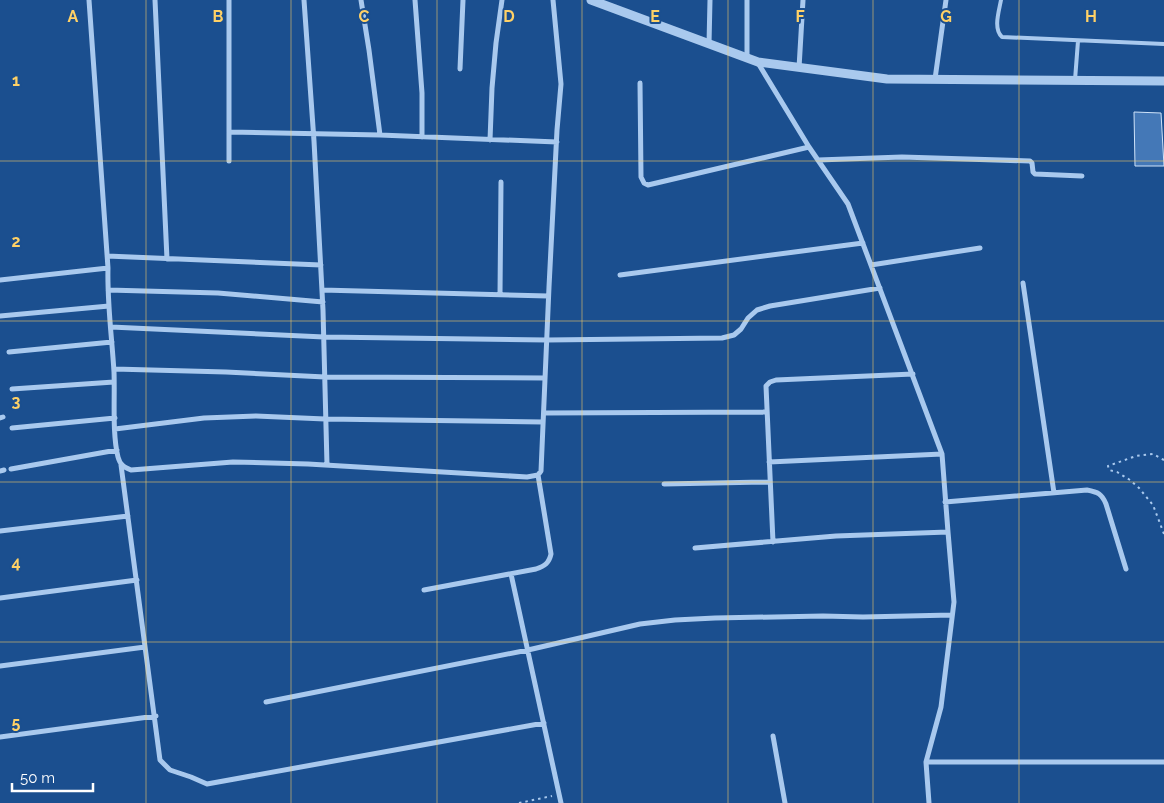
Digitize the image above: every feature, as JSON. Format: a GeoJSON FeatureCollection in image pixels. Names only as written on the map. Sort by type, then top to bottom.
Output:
{"type":"FeatureCollection","features":[{"type":"Feature","properties":{"kind":"street"},"geometry":{"type":"LineString","coordinates":[[89,0],[108,268],[117,450],[122,465],[156,716],[160,760],[170,770],[207,784],[544,723]]}},
{"type":"Feature","properties":{"kind":"street"},"geometry":{"type":"LineString","coordinates":[[156,0],[167,259]]}},
{"type":"Feature","properties":{"kind":"street"},"geometry":{"type":"LineString","coordinates":[[229,0],[229,161]]}},
{"type":"Feature","properties":{"kind":"street"},"geometry":{"type":"LineString","coordinates":[[304,0],[323,302],[326,465]]}},
{"type":"Feature","properties":{"kind":"street"},"geometry":{"type":"LineString","coordinates":[[361,0],[380,134]]}},
{"type":"Feature","properties":{"kind":"street"},"geometry":{"type":"LineString","coordinates":[[415,0],[422,93],[422,137]]}},
{"type":"Feature","properties":{"kind":"street"},"geometry":{"type":"LineString","coordinates":[[460,69],[464,0]]}},
{"type":"Feature","properties":{"kind":"street"},"geometry":{"type":"LineString","coordinates":[[490,140],[492,88],[502,0]]}},
{"type":"Feature","properties":{"kind":"street"},"geometry":{"type":"LineString","coordinates":[[424,590],[511,574],[543,566],[549,561],[551,554],[538,475],[541,471],[548,296],[561,84],[553,0]]}},
{"type":"Feature","properties":{"kind":"street"},"geometry":{"type":"LineString","coordinates":[[591,0],[758,62],[799,68],[886,79],[1164,81]]}},
{"type":"Feature","properties":{"kind":"street"},"geometry":{"type":"LineString","coordinates":[[709,44],[710,0]]}},
{"type":"Feature","properties":{"kind":"street"},"geometry":{"type":"LineString","coordinates":[[746,58],[747,0]]}},
{"type":"Feature","properties":{"kind":"street"},"geometry":{"type":"LineString","coordinates":[[799,68],[802,0]]}},
{"type":"Feature","properties":{"kind":"street"},"geometry":{"type":"LineString","coordinates":[[934,79],[946,0]]}},
{"type":"Feature","properties":{"kind":"street"},"geometry":{"type":"LineString","coordinates":[[758,62],[809,147],[848,204],[942,454],[954,602],[941,707],[926,762],[929,803]]}},
{"type":"Feature","properties":{"kind":"street"},"geometry":{"type":"LineString","coordinates":[[640,83],[641,177],[644,183],[648,185],[809,147]]}},
{"type":"Feature","properties":{"kind":"street"},"geometry":{"type":"LineString","coordinates":[[229,132],[380,134],[557,142]]}},
{"type":"Feature","properties":{"kind":"street"},"geometry":{"type":"LineString","coordinates":[[818,160],[902,157],[1030,161],[1035,174],[1082,176]]}},
{"type":"Feature","properties":{"kind":"street"},"geometry":{"type":"LineString","coordinates":[[500,294],[501,182]]}},
{"type":"Feature","properties":{"kind":"street"},"geometry":{"type":"LineString","coordinates":[[620,274],[863,243]]}},
{"type":"Feature","properties":{"kind":"street"},"geometry":{"type":"LineString","coordinates":[[871,265],[980,248]]}},
{"type":"Feature","properties":{"kind":"street"},"geometry":{"type":"LineString","coordinates":[[107,256],[321,265]]}},
{"type":"Feature","properties":{"kind":"street"},"geometry":{"type":"LineString","coordinates":[[0,280],[108,268]]}},
{"type":"Feature","properties":{"kind":"street"},"geometry":{"type":"LineString","coordinates":[[1023,283],[1054,493]]}},
{"type":"Feature","properties":{"kind":"street"},"geometry":{"type":"LineString","coordinates":[[111,327],[324,337],[546,340],[722,338],[734,335],[741,329],[748,318],[758,310],[770,306],[880,288]]}},
{"type":"Feature","properties":{"kind":"street"},"geometry":{"type":"LineString","coordinates":[[108,290],[218,293],[323,302]]}},
{"type":"Feature","properties":{"kind":"street"},"geometry":{"type":"LineString","coordinates":[[322,290],[548,296]]}},
{"type":"Feature","properties":{"kind":"street"},"geometry":{"type":"LineString","coordinates":[[0,316],[109,306]]}},
{"type":"Feature","properties":{"kind":"street"},"geometry":{"type":"LineString","coordinates":[[9,352],[112,342]]}},
{"type":"Feature","properties":{"kind":"street"},"geometry":{"type":"LineString","coordinates":[[114,369],[325,377],[545,378]]}},
{"type":"Feature","properties":{"kind":"street"},"geometry":{"type":"LineString","coordinates":[[773,542],[766,386],[776,380],[913,374]]}},
{"type":"Feature","properties":{"kind":"street"},"geometry":{"type":"LineString","coordinates":[[12,389],[114,382]]}},
{"type":"Feature","properties":{"kind":"street"},"geometry":{"type":"LineString","coordinates":[[544,413],[767,412]]}},
{"type":"Feature","properties":{"kind":"street"},"geometry":{"type":"LineString","coordinates":[[116,429],[204,418],[256,416],[325,419],[543,422]]}},
{"type":"Feature","properties":{"kind":"street"},"geometry":{"type":"LineString","coordinates":[[12,428],[115,418]]}},
{"type":"Feature","properties":{"kind":"street"},"geometry":{"type":"LineString","coordinates":[[11,469],[117,450]]}},
{"type":"Feature","properties":{"kind":"street"},"geometry":{"type":"LineString","coordinates":[[769,462],[942,454]]}},
{"type":"Feature","properties":{"kind":"street"},"geometry":{"type":"LineString","coordinates":[[122,465],[131,470],[233,462],[326,465],[520,476],[538,475]]}},
{"type":"Feature","properties":{"kind":"street"},"geometry":{"type":"LineString","coordinates":[[664,484],[770,482]]}},
{"type":"Feature","properties":{"kind":"street"},"geometry":{"type":"LineString","coordinates":[[946,502],[1087,490],[1097,491],[1103,496],[1106,504],[1126,569]]}},
{"type":"Feature","properties":{"kind":"street"},"geometry":{"type":"LineString","coordinates":[[0,531],[128,516]]}},
{"type":"Feature","properties":{"kind":"street"},"geometry":{"type":"LineString","coordinates":[[695,548],[836,536],[948,532]]}},
{"type":"Feature","properties":{"kind":"street"},"geometry":{"type":"LineString","coordinates":[[511,574],[562,803]]}},
{"type":"Feature","properties":{"kind":"street"},"geometry":{"type":"LineString","coordinates":[[0,598],[137,580]]}},
{"type":"Feature","properties":{"kind":"street"},"geometry":{"type":"LineString","coordinates":[[266,702],[528,650],[640,624],[675,620],[725,618],[824,616],[863,618],[952,615]]}},
{"type":"Feature","properties":{"kind":"street"},"geometry":{"type":"LineString","coordinates":[[0,666],[146,647]]}},
{"type":"Feature","properties":{"kind":"street"},"geometry":{"type":"LineString","coordinates":[[0,737],[156,716]]}},
{"type":"Feature","properties":{"kind":"street"},"geometry":{"type":"LineString","coordinates":[[772,736],[785,803]]}},
{"type":"Feature","properties":{"kind":"street"},"geometry":{"type":"LineString","coordinates":[[926,762],[1164,762]]}},
{"type":"Feature","properties":{"kind":"lane"},"geometry":{"type":"LineString","coordinates":[[1001,0],[997,28],[998,34],[1002,37],[1164,44]]}},
{"type":"Feature","properties":{"kind":"lane"},"geometry":{"type":"LineString","coordinates":[[1075,80],[1078,41]]}},
{"type":"Feature","properties":{"kind":"path"},"geometry":{"type":"LineString","coordinates":[[1164,460],[1153,454],[1136,456],[1108,466],[1108,470],[1117,472],[1130,480],[1153,505],[1164,534]]}},
{"type":"Feature","properties":{"kind":"path"},"geometry":{"type":"LineString","coordinates":[[519,803],[560,794]]}},
{"type":"Feature","properties":{"kind":"building"},"geometry":{"type":"Polygon","coordinates":[[[1134,112],[1161,113],[1164,166],[1135,166],[1134,112]]]}}]}
